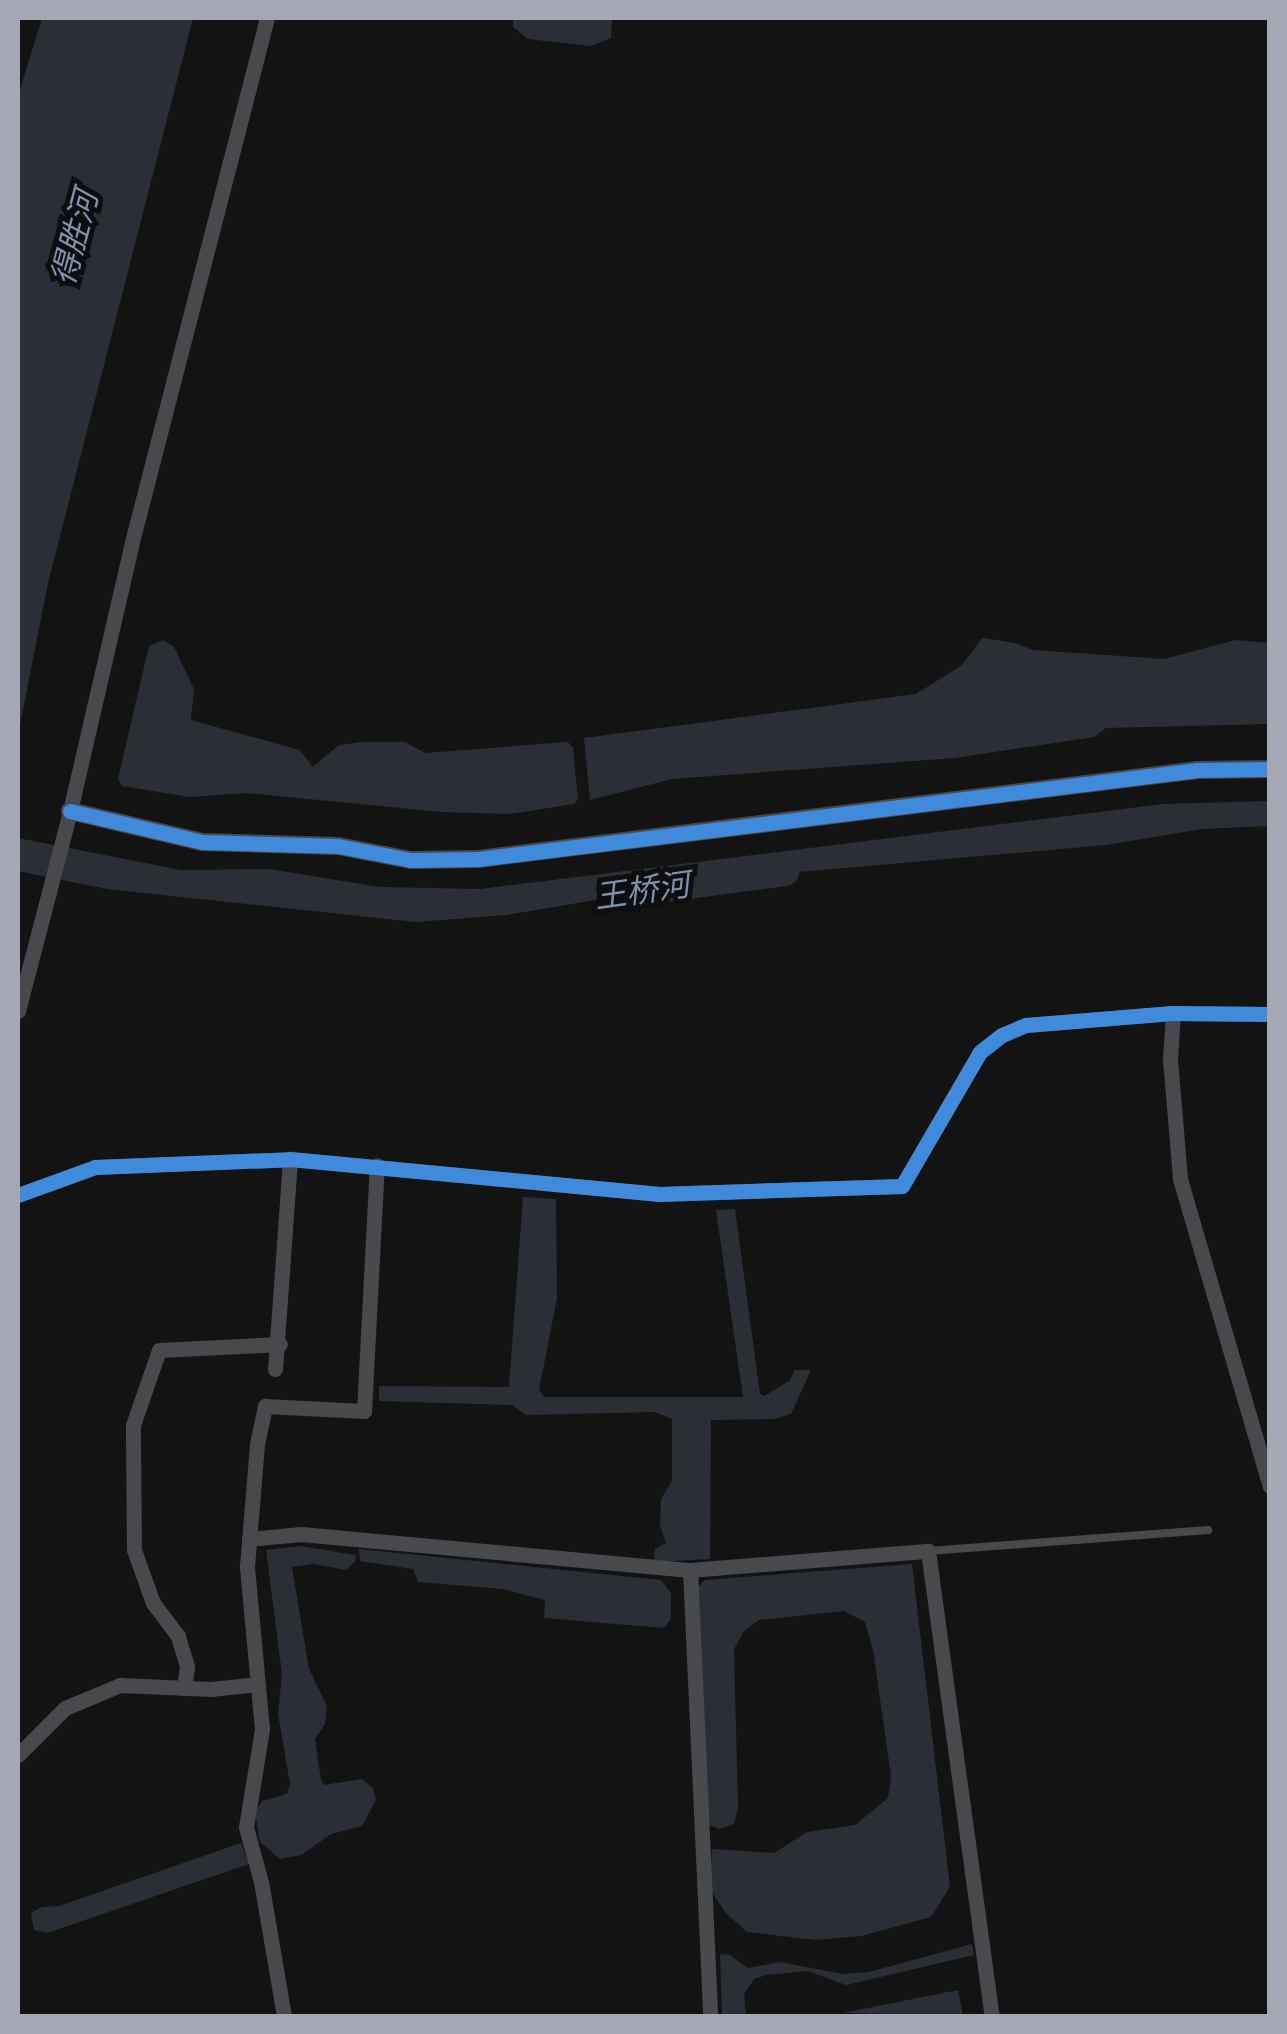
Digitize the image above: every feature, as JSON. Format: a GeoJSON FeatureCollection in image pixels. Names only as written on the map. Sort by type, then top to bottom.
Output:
{"type":"FeatureCollection","features":[{"type":"Feature","properties":{"kind":"street"},"geometry":{"type":"LineString","coordinates":[[18,1011],[70,811],[132,538],[267,18]]}},
{"type":"Feature","properties":{"kind":"street"},"geometry":{"type":"LineString","coordinates":[[70,811],[202,842],[338,846],[411,860],[478,859],[1198,770],[1270,769]]}},
{"type":"Feature","properties":{"kind":"street"},"geometry":{"type":"LineString","coordinates":[[1174,1013],[1170,1060],[1180,1179],[1270,1486]]}},
{"type":"Feature","properties":{"kind":"street"},"geometry":{"type":"LineString","coordinates":[[18,1194],[94,1167],[290,1158],[659,1194],[902,1186],[980,1052],[1002,1035],[1026,1025],[1174,1013],[1270,1014]]}},
{"type":"Feature","properties":{"kind":"street"},"geometry":{"type":"LineString","coordinates":[[274,1369],[280,1344],[290,1158]]}},
{"type":"Feature","properties":{"kind":"street"},"geometry":{"type":"LineString","coordinates":[[284,2016],[261,1882],[246,1827],[262,1729],[246,1566],[265,1406],[364,1411],[377,1165]]}},
{"type":"Feature","properties":{"kind":"street"},"geometry":{"type":"LineString","coordinates":[[184,1688],[187,1666],[178,1636],[153,1604],[134,1550],[133,1425],[159,1350],[280,1344]]}},
{"type":"Feature","properties":{"kind":"street"},"geometry":{"type":"LineString","coordinates":[[249,1539],[302,1534],[690,1570],[928,1551],[992,2016]]}},
{"type":"Feature","properties":{"kind":"street"},"geometry":{"type":"LineString","coordinates":[[690,1570],[710,2016]]}},
{"type":"Feature","properties":{"kind":"street"},"geometry":{"type":"LineString","coordinates":[[18,1756],[65,1708],[120,1684],[184,1688],[258,1684]]}},
{"type":"Feature","properties":{"kind":"lane"},"geometry":{"type":"LineString","coordinates":[[928,1551],[1208,1530]]}},
{"type":"Feature","properties":{"kind":"water","name":"得胜河"},"geometry":{"type":"Polygon","coordinates":[[[42,18],[193,18],[48,583],[18,735],[18,96],[42,18]]]}},
{"type":"Feature","properties":{"kind":"water"},"geometry":{"type":"Polygon","coordinates":[[[513,18],[612,18],[611,38],[591,46],[528,39],[513,27],[513,18]]]}},
{"type":"Feature","properties":{"kind":"water"},"geometry":{"type":"Polygon","coordinates":[[[982,638],[1033,650],[1164,659],[1236,640],[1269,643],[1269,724],[1106,728],[1094,737],[954,758],[672,779],[590,800],[584,738],[916,694],[962,665],[982,638]]]}},
{"type":"Feature","properties":{"kind":"water"},"geometry":{"type":"Polygon","coordinates":[[[163,640],[174,647],[194,689],[191,720],[300,750],[313,767],[339,745],[362,742],[405,742],[425,753],[568,742],[573,748],[578,799],[574,804],[510,814],[442,812],[246,793],[189,797],[122,786],[118,779],[149,646],[163,640]]]}},
{"type":"Feature","properties":{"kind":"water"},"geometry":{"type":"Polygon","coordinates":[[[1270,801],[1269,826],[1202,829],[1106,845],[719,879],[507,915],[416,922],[107,889],[18,871],[18,838],[181,870],[269,869],[380,887],[480,889],[1163,804],[1270,801]]]}},
{"type":"Feature","properties":{"kind":"water"},"geometry":{"type":"Polygon","coordinates":[[[523,1197],[556,1199],[557,1298],[539,1390],[544,1397],[743,1397],[716,1210],[735,1209],[760,1394],[764,1396],[789,1381],[795,1370],[811,1370],[791,1414],[774,1419],[711,1420],[710,1559],[654,1562],[655,1549],[666,1543],[660,1526],[661,1499],[672,1481],[672,1419],[655,1412],[526,1415],[512,1405],[379,1401],[379,1386],[509,1387],[523,1197]]]}},
{"type":"Feature","properties":{"kind":"water"},"geometry":{"type":"Polygon","coordinates":[[[300,1546],[355,1555],[356,1561],[346,1570],[314,1564],[292,1567],[309,1669],[327,1706],[325,1724],[315,1739],[321,1780],[324,1785],[362,1779],[373,1788],[376,1800],[362,1826],[331,1834],[301,1855],[280,1859],[260,1842],[255,1812],[262,1801],[287,1794],[290,1784],[278,1714],[282,1674],[266,1550],[300,1546]]]}},
{"type":"Feature","properties":{"kind":"water"},"geometry":{"type":"Polygon","coordinates":[[[359,1549],[661,1580],[671,1593],[671,1619],[664,1628],[544,1618],[545,1600],[502,1589],[418,1582],[413,1569],[360,1561],[359,1549]]]}},
{"type":"Feature","properties":{"kind":"water"},"geometry":{"type":"Polygon","coordinates":[[[912,1564],[950,1887],[931,1917],[861,1936],[816,1940],[747,1932],[725,1912],[710,1889],[712,1849],[774,1853],[807,1832],[855,1825],[888,1798],[891,1776],[873,1650],[865,1622],[844,1611],[759,1620],[744,1631],[734,1649],[738,1808],[734,1824],[719,1829],[707,1824],[696,1589],[705,1580],[912,1564]]]}},
{"type":"Feature","properties":{"kind":"water"},"geometry":{"type":"Polygon","coordinates":[[[241,1843],[249,1864],[47,1933],[34,1930],[31,1913],[42,1907],[59,1906],[241,1843]]]}},
{"type":"Feature","properties":{"kind":"water"},"geometry":{"type":"Polygon","coordinates":[[[972,1944],[974,1955],[846,1985],[808,1971],[766,1975],[754,1979],[744,1994],[746,2016],[722,2016],[720,1954],[730,1955],[748,1968],[780,1962],[843,1974],[869,1972],[972,1944]]]}},
{"type":"Feature","properties":{"kind":"water"},"geometry":{"type":"Polygon","coordinates":[[[958,1990],[963,2016],[843,2013],[958,1990]]]}},
{"type":"Feature","properties":{"kind":"waterway","name":"王桥河"},"geometry":{"type":"LineString","coordinates":[[637,891],[785,871]]}},
{"type":"Feature","properties":{"kind":"cycle path"},"geometry":{"type":"LineString","coordinates":[[70,811],[202,842],[338,846],[411,860],[478,859],[1198,770],[1270,769]]}},
{"type":"Feature","properties":{"kind":"cycle path"},"geometry":{"type":"LineString","coordinates":[[18,1195],[95,1167],[290,1159],[659,1194],[902,1186],[980,1052],[1002,1035],[1026,1025],[1173,1013],[1270,1014]]}}]}
